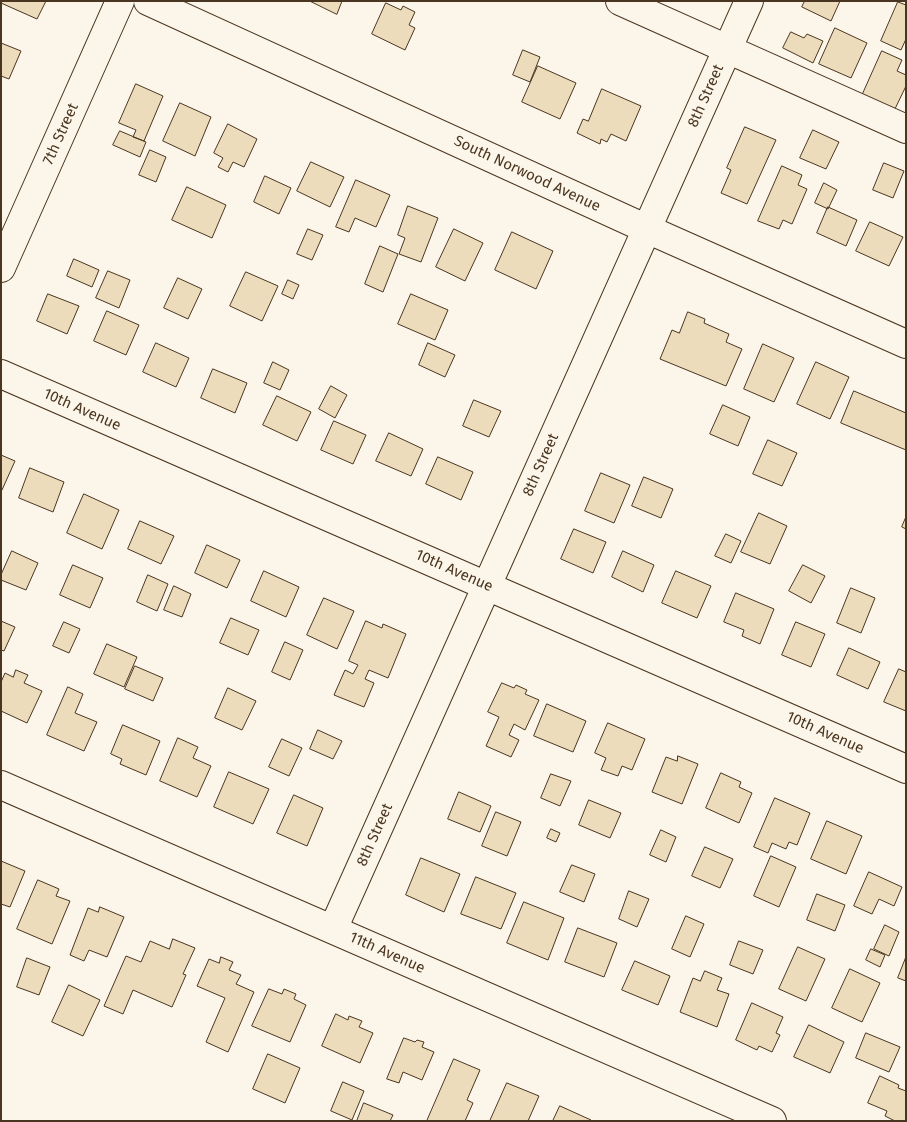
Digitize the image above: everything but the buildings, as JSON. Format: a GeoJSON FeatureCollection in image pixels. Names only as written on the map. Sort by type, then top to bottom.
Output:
{"type":"FeatureCollection","features":[{"type":"Feature","properties":{"kind":"street","name":"7th Street"},"geometry":{"type":"LineString","coordinates":[[1,268],[120,1]]}},
{"type":"Feature","properties":{"kind":"street","name":"South Norwood Avenue"},"geometry":{"type":"LineString","coordinates":[[148,1],[647,229],[906,344]]}},
{"type":"Feature","properties":{"kind":"street"},"geometry":{"type":"LineString","coordinates":[[620,1],[906,129]]}},
{"type":"Feature","properties":{"kind":"street","name":"8th Street"},"geometry":{"type":"LineString","coordinates":[[333,929],[749,1]]}},
{"type":"Feature","properties":{"kind":"street","name":"10th Avenue"},"geometry":{"type":"LineString","coordinates":[[1,374],[906,769]]}},
{"type":"Feature","properties":{"kind":"street","name":"11th Avenue"},"geometry":{"type":"LineString","coordinates":[[1,785],[772,1121]]}}]}
